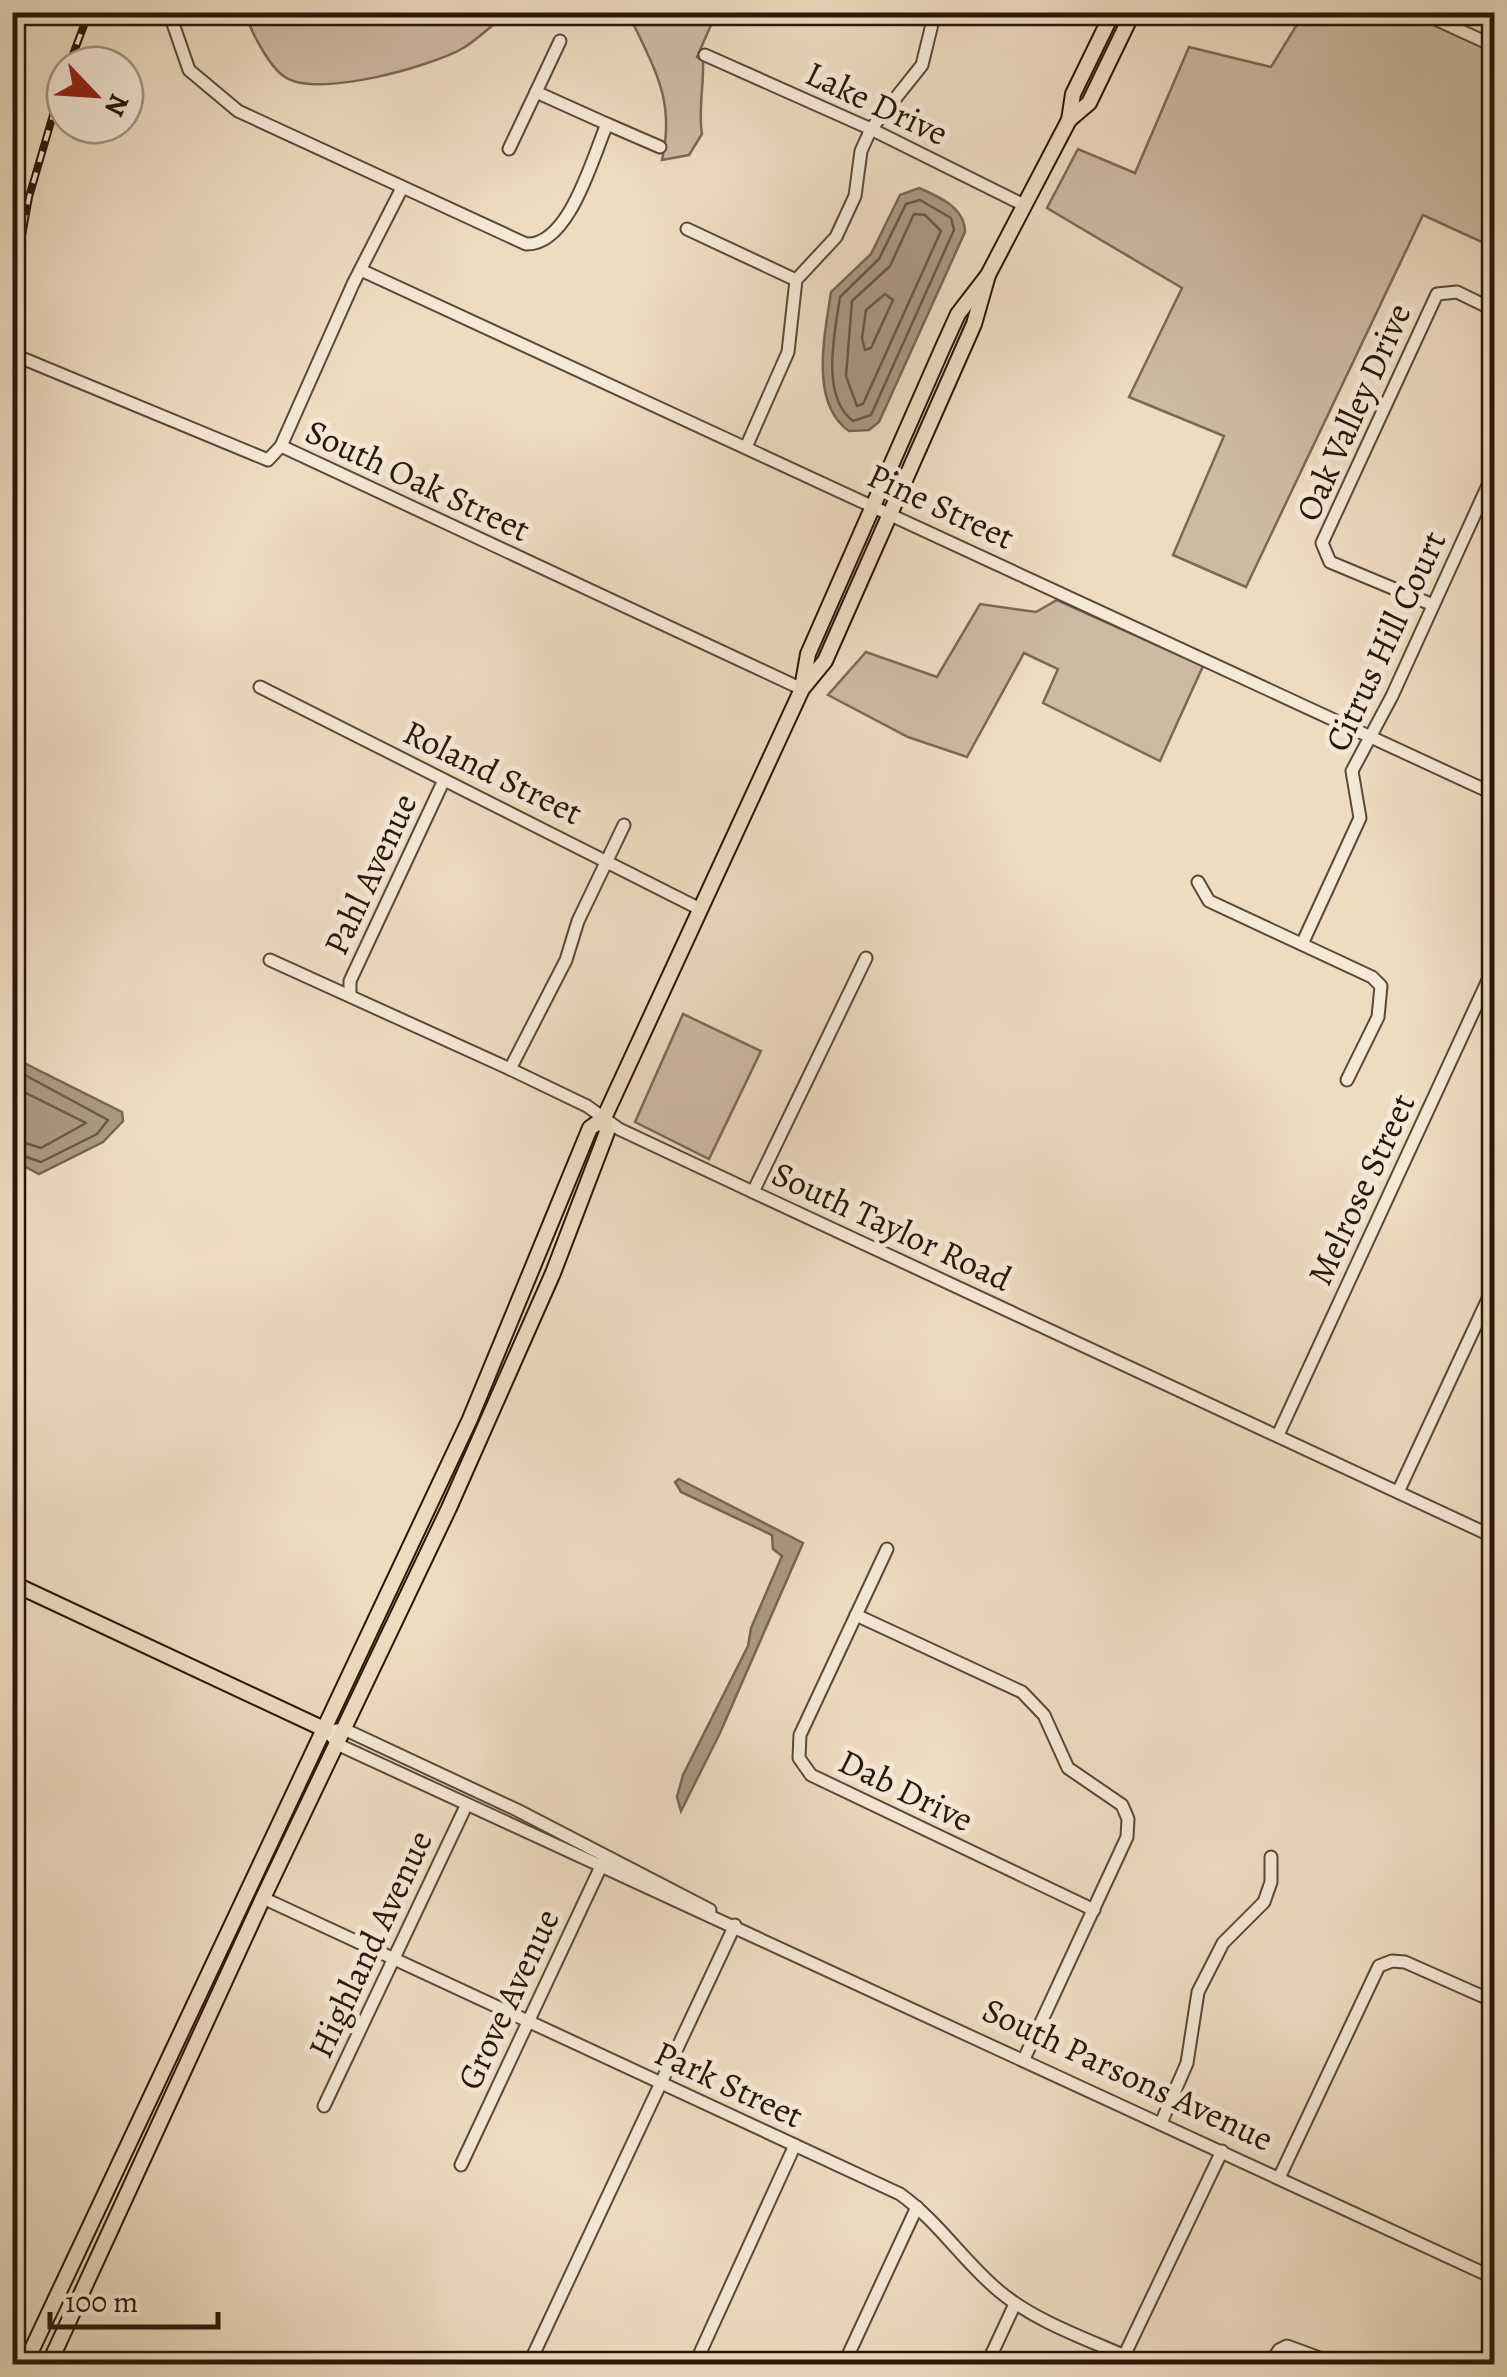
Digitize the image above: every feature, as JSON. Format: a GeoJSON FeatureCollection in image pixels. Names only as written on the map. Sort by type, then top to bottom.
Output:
{"type":"FeatureCollection","features":[{"type":"Feature","properties":{"kind":"main road"},"geometry":{"type":"LineString","coordinates":[[1069,120],[1072,94],[1113,12]]}},
{"type":"Feature","properties":{"kind":"main road"},"geometry":{"type":"LineString","coordinates":[[802,688],[808,654],[958,314],[988,275],[1069,120],[1088,103],[1133,12]]}},
{"type":"Feature","properties":{"kind":"main road"},"geometry":{"type":"LineString","coordinates":[[25,2364],[485,1386],[590,1128],[604,1118],[802,688],[824,661],[974,324],[988,275]]}},
{"type":"Feature","properties":{"kind":"main road"},"geometry":{"type":"LineString","coordinates":[[49,2364],[263,1898],[346,1730],[553,1273],[607,1132],[604,1118]]}},
{"type":"Feature","properties":{"kind":"main road","name":"South Parsons Avenue"},"geometry":{"type":"LineString","coordinates":[[12,1583],[326,1730]]}},
{"type":"Feature","properties":{"kind":"street"},"geometry":{"type":"LineString","coordinates":[[169,12],[189,70],[238,112],[526,244],[540,244],[561,228],[608,124]]}},
{"type":"Feature","properties":{"kind":"street"},"geometry":{"type":"LineString","coordinates":[[747,445],[788,352],[796,280],[836,237],[855,196],[860,151],[871,129],[922,65],[934,12]]}},
{"type":"Feature","properties":{"kind":"street"},"geometry":{"type":"LineString","coordinates":[[1420,12],[1494,46]]}},
{"type":"Feature","properties":{"kind":"street"},"geometry":{"type":"LineString","coordinates":[[509,149],[560,42]]}},
{"type":"Feature","properties":{"kind":"street","name":"Lake Drive"},"geometry":{"type":"LineString","coordinates":[[705,55],[871,129],[1024,206]]}},
{"type":"Feature","properties":{"kind":"street"},"geometry":{"type":"LineString","coordinates":[[536,92],[660,147]]}},
{"type":"Feature","properties":{"kind":"street"},"geometry":{"type":"LineString","coordinates":[[280,446],[353,284],[402,188]]}},
{"type":"Feature","properties":{"kind":"street"},"geometry":{"type":"LineString","coordinates":[[686,229],[796,280]]}},
{"type":"Feature","properties":{"kind":"street","name":"Pine Street"},"geometry":{"type":"LineString","coordinates":[[363,271],[1494,793]]}},
{"type":"Feature","properties":{"kind":"street","name":"Oak Valley Drive"},"geometry":{"type":"LineString","coordinates":[[1433,605],[1330,562],[1322,543],[1437,294],[1457,292],[1494,310]]}},
{"type":"Feature","properties":{"kind":"street","name":"South Oak Street"},"geometry":{"type":"LineString","coordinates":[[12,354],[258,460],[268,460],[280,446],[802,688]]}},
{"type":"Feature","properties":{"kind":"street","name":"Citrus Hill Court"},"geometry":{"type":"LineString","coordinates":[[1302,944],[1360,818],[1352,771],[1494,472]]}},
{"type":"Feature","properties":{"kind":"street","name":"Roland Street"},"geometry":{"type":"LineString","coordinates":[[260,687],[608,858],[700,909]]}},
{"type":"Feature","properties":{"kind":"street","name":"Pahl Avenue"},"geometry":{"type":"LineString","coordinates":[[350,992],[350,981],[444,780]]}},
{"type":"Feature","properties":{"kind":"street"},"geometry":{"type":"LineString","coordinates":[[510,1069],[566,960],[578,920],[624,825]]}},
{"type":"Feature","properties":{"kind":"street"},"geometry":{"type":"LineString","coordinates":[[1198,882],[1209,901],[1381,986],[1378,1017],[1347,1080]]}},
{"type":"Feature","properties":{"kind":"street"},"geometry":{"type":"LineString","coordinates":[[753,1192],[866,958]]}},
{"type":"Feature","properties":{"kind":"street","name":"South Taylor Road"},"geometry":{"type":"LineString","coordinates":[[270,960],[350,992],[753,1192],[1494,1537]]}},
{"type":"Feature","properties":{"kind":"street","name":"Melrose Street"},"geometry":{"type":"LineString","coordinates":[[1278,1435],[1494,968]]}},
{"type":"Feature","properties":{"kind":"street"},"geometry":{"type":"LineString","coordinates":[[1398,1492],[1494,1286]]}},
{"type":"Feature","properties":{"kind":"street","name":"Dab Drive"},"geometry":{"type":"LineString","coordinates":[[887,1550],[800,1735],[799,1758],[812,1775],[1094,1910]]}},
{"type":"Feature","properties":{"kind":"street"},"geometry":{"type":"LineString","coordinates":[[856,1615],[1022,1692],[1044,1715],[1068,1768],[1122,1805],[1128,1818],[1127,1837],[1024,2059]]}},
{"type":"Feature","properties":{"kind":"street","name":"South Parsons Avenue"},"geometry":{"type":"LineString","coordinates":[[326,1730],[346,1730],[735,1925],[1494,2278]]}},
{"type":"Feature","properties":{"kind":"street","name":"South Parsons Avenue"},"geometry":{"type":"LineString","coordinates":[[326,1730],[339,1745],[466,1806],[603,1861]]}},
{"type":"Feature","properties":{"kind":"street","name":"Highland Avenue"},"geometry":{"type":"LineString","coordinates":[[324,2106],[466,1806]]}},
{"type":"Feature","properties":{"kind":"street"},"geometry":{"type":"LineString","coordinates":[[1160,2123],[1187,2063],[1198,1992],[1223,1943],[1264,1902],[1271,1882],[1271,1857]]}},
{"type":"Feature","properties":{"kind":"street","name":"Grove Avenue"},"geometry":{"type":"LineString","coordinates":[[461,2165],[603,1861]]}},
{"type":"Feature","properties":{"kind":"street","name":"Park Street"},"geometry":{"type":"LineString","coordinates":[[263,1898],[394,1955],[918,2206],[1015,2304],[1143,2364]]}},
{"type":"Feature","properties":{"kind":"street"},"geometry":{"type":"LineString","coordinates":[[529,2364],[735,1925]]}},
{"type":"Feature","properties":{"kind":"street"},"geometry":{"type":"LineString","coordinates":[[1280,2178],[1379,1966],[1392,1960],[1405,1962],[1493,2001]]}},
{"type":"Feature","properties":{"kind":"street"},"geometry":{"type":"LineString","coordinates":[[695,2364],[795,2145]]}},
{"type":"Feature","properties":{"kind":"street"},"geometry":{"type":"LineString","coordinates":[[1124,2356],[1222,2151]]}},
{"type":"Feature","properties":{"kind":"street"},"geometry":{"type":"LineString","coordinates":[[844,2364],[918,2206]]}},
{"type":"Feature","properties":{"kind":"street"},"geometry":{"type":"LineString","coordinates":[[987,2364],[1015,2304]]}},
{"type":"Feature","properties":{"kind":"street"},"geometry":{"type":"LineString","coordinates":[[1270,2364],[1278,2350],[1288,2346],[1336,2364]]}},
{"type":"Feature","properties":{"kind":"shaded area"},"geometry":{"type":"Polygon","coordinates":[[[245,12],[507,13],[450,55],[403,71],[322,84],[300,83],[279,72],[261,48],[245,12]]]}},
{"type":"Feature","properties":{"kind":"shaded area"},"geometry":{"type":"Polygon","coordinates":[[[1406,12],[1494,52],[1494,218],[1484,243],[1423,215],[1246,587],[1173,555],[1224,436],[1129,397],[1182,288],[1047,208],[1078,149],[1135,173],[1189,47],[1271,67],[1304,13],[1406,12]]]}},
{"type":"Feature","properties":{"kind":"shaded area"},"geometry":{"type":"Polygon","coordinates":[[[623,13],[700,13],[711,25],[697,57],[703,61],[702,134],[689,155],[662,160],[666,121],[661,88],[632,21],[623,13]]]}},
{"type":"Feature","properties":{"kind":"shaded area"},"geometry":{"type":"Polygon","coordinates":[[[1057,600],[1203,666],[1160,761],[1043,703],[1058,669],[1024,653],[967,757],[908,737],[828,695],[866,652],[937,677],[980,604],[1036,612],[1057,600]]]}},
{"type":"Feature","properties":{"kind":"shaded area"},"geometry":{"type":"Polygon","coordinates":[[[683,1014],[761,1051],[709,1159],[635,1122],[683,1014]]]}},
{"type":"Feature","properties":{"kind":"water"},"geometry":{"type":"Polygon","coordinates":[[[919,188],[956,210],[965,232],[879,422],[869,430],[849,431],[836,419],[824,386],[831,292],[871,254],[900,195],[919,188]]]}},
{"type":"Feature","properties":{"kind":"water"},"geometry":{"type":"Polygon","coordinates":[[[13,1063],[24,1063],[122,1112],[123,1121],[103,1142],[39,1174],[13,1160],[13,1063]]]}},
{"type":"Feature","properties":{"kind":"water"},"geometry":{"type":"Polygon","coordinates":[[[679,1479],[803,1543],[720,1733],[681,1811],[677,1797],[683,1775],[748,1646],[751,1628],[782,1556],[773,1549],[772,1535],[681,1492],[675,1482],[679,1479]]]}},
{"type":"Feature","properties":{"kind":"railway"},"geometry":{"type":"LineString","coordinates":[[77,45],[89,12]]}},
{"type":"Feature","properties":{"kind":"railway"},"geometry":{"type":"LineString","coordinates":[[12,291],[29,197],[45,142]]}}]}
